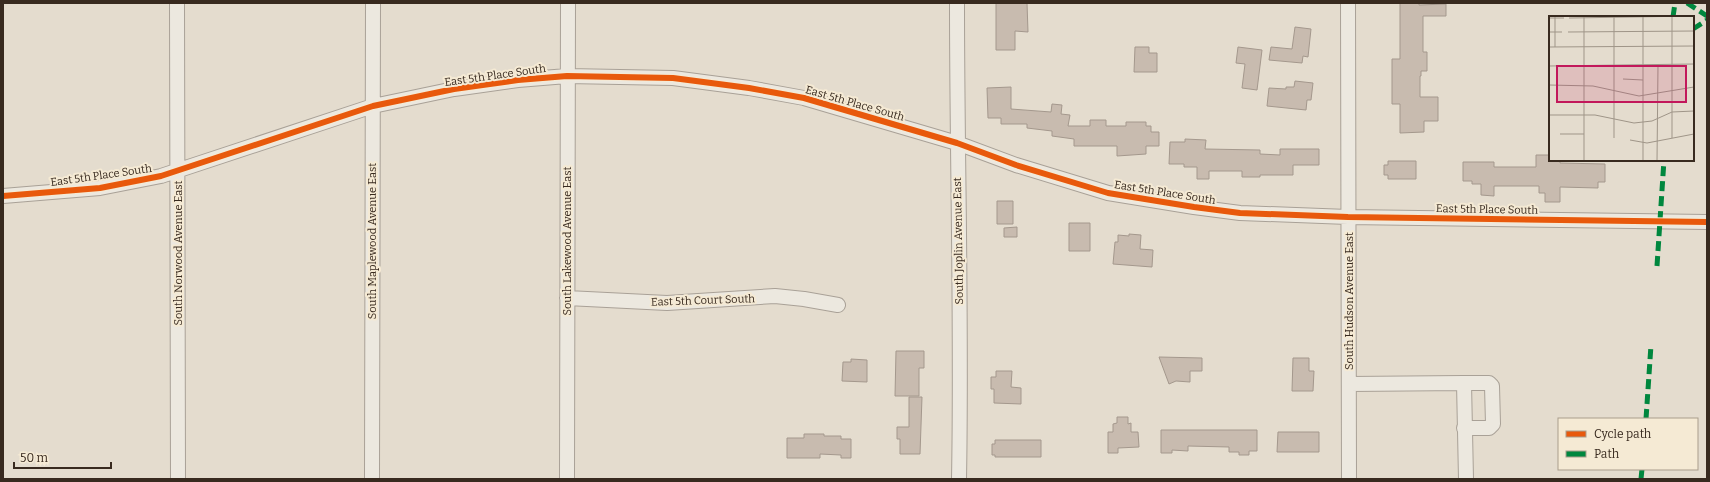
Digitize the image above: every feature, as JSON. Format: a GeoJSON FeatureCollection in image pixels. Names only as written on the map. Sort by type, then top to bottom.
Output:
{"type":"FeatureCollection","features":[{"type":"Feature","properties":{"kind":"street","name":"South Norwood Avenue East"},"geometry":{"type":"LineString","coordinates":[[177,3],[178,479]]}},
{"type":"Feature","properties":{"kind":"street","name":"South Maplewood Avenue East"},"geometry":{"type":"LineString","coordinates":[[372,479],[373,3]]}},
{"type":"Feature","properties":{"kind":"street","name":"South Lakewood Avenue East"},"geometry":{"type":"LineString","coordinates":[[567,479],[568,3]]}},
{"type":"Feature","properties":{"kind":"street","name":"South Joplin Avenue East"},"geometry":{"type":"LineString","coordinates":[[957,3],[960,405],[959,479]]}},
{"type":"Feature","properties":{"kind":"street","name":"South Hudson Avenue East"},"geometry":{"type":"LineString","coordinates":[[1348,3],[1349,479]]}},
{"type":"Feature","properties":{"kind":"street","name":"East 5th Place South"},"geometry":{"type":"LineString","coordinates":[[3,196],[100,188],[141,181],[373,106],[468,87],[518,80],[567,76],[673,78],[756,89],[804,98],[957,143],[1016,165],[1108,193],[1240,213],[1348,217],[1707,222]]}},
{"type":"Feature","properties":{"kind":"street","name":"East 5th Court South"},"geometry":{"type":"LineString","coordinates":[[567,298],[667,303],[775,296],[838,305]]}},
{"type":"Feature","properties":{"kind":"street"},"geometry":{"type":"LineString","coordinates":[[1464,383],[1466,479]]}},
{"type":"Feature","properties":{"kind":"street"},"geometry":{"type":"LineString","coordinates":[[1349,384],[1489,383],[1492,386],[1493,424],[1489,428],[1464,428]]}},
{"type":"Feature","properties":{"kind":"building"},"geometry":{"type":"Polygon","coordinates":[[[996,3],[1027,3],[1028,32],[1015,31],[1015,50],[996,50],[996,3]]]}},
{"type":"Feature","properties":{"kind":"building"},"geometry":{"type":"Polygon","coordinates":[[[1400,3],[1419,3],[1419,5],[1446,4],[1446,16],[1423,16],[1423,52],[1427,52],[1427,71],[1421,71],[1420,97],[1438,97],[1438,121],[1424,121],[1424,132],[1400,133],[1400,104],[1392,104],[1392,59],[1400,59],[1400,3]]]}},
{"type":"Feature","properties":{"kind":"building"},"geometry":{"type":"Polygon","coordinates":[[[1295,27],[1311,29],[1308,57],[1303,56],[1302,63],[1269,60],[1271,47],[1292,49],[1295,27]]]}},
{"type":"Feature","properties":{"kind":"building"},"geometry":{"type":"Polygon","coordinates":[[[1135,47],[1149,47],[1149,53],[1157,53],[1157,72],[1134,72],[1135,47]]]}},
{"type":"Feature","properties":{"kind":"building"},"geometry":{"type":"Polygon","coordinates":[[[1238,47],[1262,50],[1257,90],[1242,88],[1245,64],[1236,63],[1238,47]]]}},
{"type":"Feature","properties":{"kind":"building"},"geometry":{"type":"Polygon","coordinates":[[[1295,81],[1313,83],[1311,100],[1307,100],[1306,110],[1267,106],[1269,88],[1286,89],[1286,87],[1294,87],[1295,81]]]}},
{"type":"Feature","properties":{"kind":"building"},"geometry":{"type":"Polygon","coordinates":[[[1011,87],[1011,109],[1051,112],[1052,104],[1062,105],[1061,114],[1070,115],[1068,126],[1090,126],[1090,120],[1106,120],[1106,126],[1126,126],[1126,122],[1146,122],[1146,126],[1151,126],[1151,132],[1159,132],[1159,146],[1146,146],[1146,154],[1117,156],[1117,146],[1074,146],[1074,139],[1052,136],[1052,131],[1027,128],[1027,124],[1001,124],[1001,118],[988,118],[987,88],[1011,87]]]}},
{"type":"Feature","properties":{"kind":"building"},"geometry":{"type":"Polygon","coordinates":[[[1185,139],[1206,140],[1205,149],[1260,150],[1260,154],[1280,155],[1280,149],[1319,149],[1319,165],[1293,165],[1293,175],[1260,175],[1260,177],[1242,177],[1242,171],[1209,171],[1209,179],[1197,179],[1197,167],[1184,167],[1184,164],[1169,164],[1170,142],[1185,142],[1185,139]]]}},
{"type":"Feature","properties":{"kind":"building"},"geometry":{"type":"Polygon","coordinates":[[[1536,155],[1549,155],[1549,161],[1560,161],[1560,163],[1605,164],[1605,182],[1598,182],[1598,188],[1560,187],[1560,202],[1545,202],[1545,193],[1539,193],[1539,186],[1494,186],[1494,196],[1481,195],[1481,184],[1472,184],[1472,181],[1463,181],[1463,162],[1494,162],[1494,167],[1536,167],[1536,155]]]}},
{"type":"Feature","properties":{"kind":"building"},"geometry":{"type":"Polygon","coordinates":[[[1388,161],[1416,161],[1416,179],[1388,179],[1388,175],[1384,175],[1384,165],[1388,165],[1388,161]]]}},
{"type":"Feature","properties":{"kind":"building"},"geometry":{"type":"Polygon","coordinates":[[[997,201],[1013,201],[1013,224],[997,224],[997,201]]]}},
{"type":"Feature","properties":{"kind":"building"},"geometry":{"type":"Polygon","coordinates":[[[1069,223],[1090,223],[1090,251],[1069,251],[1069,223]]]}},
{"type":"Feature","properties":{"kind":"building"},"geometry":{"type":"Polygon","coordinates":[[[1017,227],[1017,237],[1004,237],[1004,228],[1017,227]]]}},
{"type":"Feature","properties":{"kind":"building"},"geometry":{"type":"Polygon","coordinates":[[[1129,234],[1141,235],[1140,249],[1153,250],[1152,267],[1113,264],[1115,242],[1118,242],[1118,235],[1129,236],[1129,234]]]}},
{"type":"Feature","properties":{"kind":"building"},"geometry":{"type":"Polygon","coordinates":[[[896,351],[924,351],[924,368],[919,368],[919,396],[895,396],[896,351]]]}},
{"type":"Feature","properties":{"kind":"building"},"geometry":{"type":"Polygon","coordinates":[[[1159,357],[1202,358],[1202,371],[1190,371],[1190,382],[1176,381],[1169,384],[1159,357]]]}},
{"type":"Feature","properties":{"kind":"building"},"geometry":{"type":"Polygon","coordinates":[[[1293,358],[1309,358],[1309,371],[1314,371],[1313,391],[1292,391],[1293,358]]]}},
{"type":"Feature","properties":{"kind":"building"},"geometry":{"type":"Polygon","coordinates":[[[851,359],[867,360],[867,382],[842,381],[843,362],[851,362],[851,359]]]}},
{"type":"Feature","properties":{"kind":"building"},"geometry":{"type":"Polygon","coordinates":[[[996,371],[1012,371],[1011,387],[1021,388],[1021,404],[994,403],[994,389],[991,389],[991,377],[996,377],[996,371]]]}},
{"type":"Feature","properties":{"kind":"building"},"geometry":{"type":"Polygon","coordinates":[[[909,397],[922,397],[920,454],[900,454],[900,439],[897,439],[897,427],[909,427],[909,397]]]}},
{"type":"Feature","properties":{"kind":"building"},"geometry":{"type":"Polygon","coordinates":[[[1117,417],[1128,417],[1128,424],[1131,423],[1131,432],[1138,432],[1139,447],[1118,448],[1118,453],[1108,453],[1108,432],[1113,432],[1113,424],[1117,423],[1117,417]]]}},
{"type":"Feature","properties":{"kind":"building"},"geometry":{"type":"Polygon","coordinates":[[[1161,430],[1257,430],[1257,451],[1249,451],[1249,455],[1239,455],[1239,452],[1229,452],[1229,447],[1188,446],[1188,451],[1172,450],[1172,453],[1161,453],[1161,430]]]}},
{"type":"Feature","properties":{"kind":"building"},"geometry":{"type":"Polygon","coordinates":[[[1278,432],[1319,432],[1319,452],[1277,452],[1278,432]]]}},
{"type":"Feature","properties":{"kind":"building"},"geometry":{"type":"Polygon","coordinates":[[[804,434],[824,434],[824,436],[841,436],[841,439],[851,439],[851,458],[841,458],[841,455],[820,454],[820,458],[787,458],[787,438],[804,438],[804,434]]]}},
{"type":"Feature","properties":{"kind":"building"},"geometry":{"type":"Polygon","coordinates":[[[995,440],[1041,440],[1041,457],[995,457],[995,455],[992,455],[992,444],[995,444],[995,440]]]}},
{"type":"Feature","properties":{"kind":"marked path"},"geometry":{"type":"LineString","coordinates":[[1673,16],[1675,3]]}},
{"type":"Feature","properties":{"kind":"marked path"},"geometry":{"type":"LineString","coordinates":[[1687,3],[1707,16]]}},
{"type":"Feature","properties":{"kind":"marked path"},"geometry":{"type":"LineString","coordinates":[[1694,28],[1707,20]]}},
{"type":"Feature","properties":{"kind":"marked path"},"geometry":{"type":"LineString","coordinates":[[1657,266],[1664,161]]}},
{"type":"Feature","properties":{"kind":"marked path"},"geometry":{"type":"LineString","coordinates":[[1646,418],[1651,345]]}},
{"type":"Feature","properties":{"kind":"marked path"},"geometry":{"type":"LineString","coordinates":[[1641,479],[1642,470]]}},
{"type":"Feature","properties":{"kind":"cycle path"},"geometry":{"type":"LineString","coordinates":[[3,196],[100,188],[161,176],[373,106],[454,89],[518,80],[567,76],[673,78],[749,88],[804,98],[957,143],[1016,165],[1108,193],[1240,213],[1348,217],[1707,222]]}}]}
